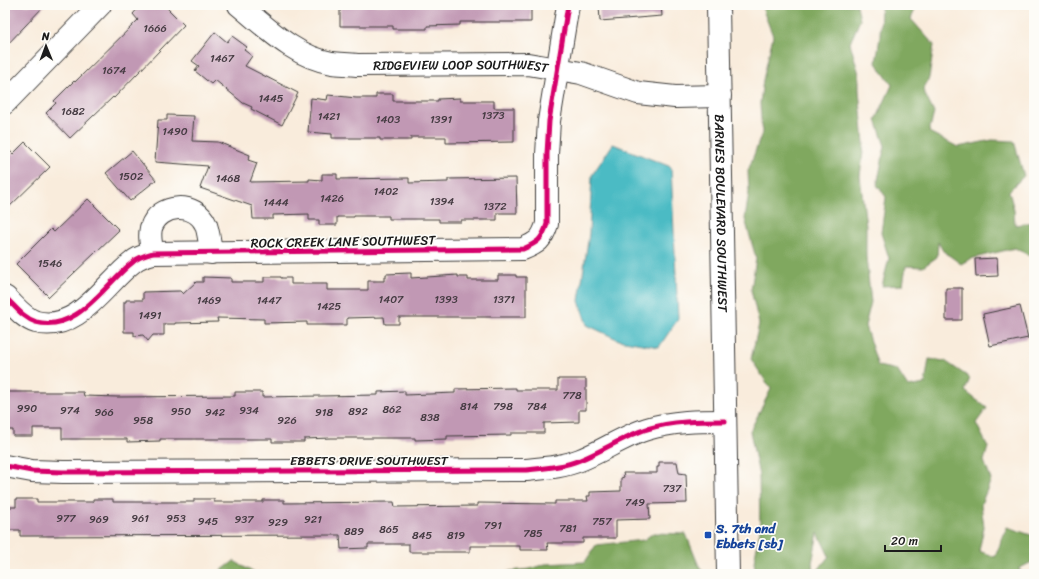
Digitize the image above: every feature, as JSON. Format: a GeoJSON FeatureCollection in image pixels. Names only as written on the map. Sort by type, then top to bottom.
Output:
{"type":"FeatureCollection","features":[{"type":"Feature","properties":{"kind":"street"},"geometry":{"type":"LineString","coordinates":[[5,103],[100,5]]}},
{"type":"Feature","properties":{"kind":"street","name":"RIDGEVIEW LOOP SOUTHWEST"},"geometry":{"type":"LineString","coordinates":[[239,5],[278,38],[305,54],[331,63],[528,64],[581,73],[638,93],[675,97],[720,96]]}},
{"type":"Feature","properties":{"kind":"street","name":"ROCK CREEK LANE SOUTHWEST"},"geometry":{"type":"LineString","coordinates":[[5,297],[23,315],[36,322],[51,323],[68,320],[101,294],[118,274],[135,260],[152,253],[523,249],[535,244],[544,235],[547,224],[547,154],[549,122],[568,5]]}},
{"type":"Feature","properties":{"kind":"street","name":"BARNES BOULEVARD SOUTHWEST"},"geometry":{"type":"LineString","coordinates":[[718,5],[728,574]]}},
{"type":"Feature","properties":{"kind":"street"},"geometry":{"type":"LineString","coordinates":[[152,253],[150,235],[154,221],[162,213],[173,208],[180,208],[194,212],[200,216],[207,229],[211,253]]}},
{"type":"Feature","properties":{"kind":"street","name":"EBBETS DRIVE SOUTHWEST"},"geometry":{"type":"LineString","coordinates":[[5,466],[32,471],[63,472],[526,470],[555,467],[580,460],[645,430],[667,424],[726,421]]}},
{"type":"Feature","properties":{"kind":"green space"},"geometry":{"type":"Polygon","coordinates":[[[761,5],[857,5],[860,20],[850,43],[859,74],[864,143],[860,176],[866,226],[866,257],[871,302],[865,326],[878,366],[897,370],[908,387],[925,384],[929,359],[945,361],[970,378],[965,391],[987,408],[976,423],[988,447],[984,461],[991,480],[981,504],[984,527],[979,551],[995,557],[1007,527],[1034,536],[1034,561],[1018,569],[1025,574],[824,574],[818,570],[829,556],[818,533],[812,563],[816,574],[756,574],[754,562],[760,530],[759,476],[750,431],[771,389],[751,359],[759,324],[751,290],[756,258],[745,219],[749,192],[748,171],[762,133],[760,103],[763,80],[773,36],[761,5]]]}},
{"type":"Feature","properties":{"kind":"green space"},"geometry":{"type":"Polygon","coordinates":[[[881,5],[917,5],[911,19],[934,45],[929,78],[923,90],[934,113],[929,132],[958,147],[992,140],[1014,141],[1024,176],[1009,191],[1014,210],[1015,225],[1034,222],[1034,258],[1015,248],[970,259],[961,264],[943,251],[938,242],[937,257],[923,267],[906,266],[903,285],[882,286],[889,258],[881,233],[886,197],[877,185],[885,146],[876,120],[892,85],[876,63],[880,37],[881,5]]]}},
{"type":"Feature","properties":{"kind":"green space"},"geometry":{"type":"Polygon","coordinates":[[[653,533],[686,534],[698,564],[704,574],[503,574],[510,571],[530,569],[545,564],[585,562],[596,545],[644,540],[653,533]]]}},
{"type":"Feature","properties":{"kind":"green space"},"geometry":{"type":"Polygon","coordinates":[[[234,561],[256,574],[214,574],[234,561]]]}},
{"type":"Feature","properties":{"kind":"water"},"geometry":{"type":"Polygon","coordinates":[[[613,144],[671,167],[678,319],[659,347],[619,340],[587,325],[579,301],[589,234],[592,175],[613,144]]]}},
{"type":"Feature","properties":{"kind":"building"},"geometry":{"type":"Polygon","coordinates":[[[5,5],[45,5],[5,47],[5,5]]]}},
{"type":"Feature","properties":{"kind":"building"},"geometry":{"type":"Polygon","coordinates":[[[141,5],[164,5],[184,25],[114,98],[113,97],[70,138],[46,113],[56,103],[54,101],[138,20],[133,14],[141,5]]]}},
{"type":"Feature","properties":{"kind":"building"},"geometry":{"type":"Polygon","coordinates":[[[340,5],[531,5],[531,22],[460,22],[460,25],[427,26],[427,29],[393,29],[393,26],[340,26],[340,5]]]}},
{"type":"Feature","properties":{"kind":"building"},"geometry":{"type":"Polygon","coordinates":[[[599,5],[661,5],[662,16],[600,21],[599,5]]]}},
{"type":"Feature","properties":{"kind":"building"},"geometry":{"type":"Polygon","coordinates":[[[215,32],[227,42],[232,36],[247,47],[244,50],[252,56],[245,66],[298,93],[282,125],[251,109],[252,107],[243,103],[215,80],[211,84],[195,71],[199,66],[192,61],[215,32]]]}},
{"type":"Feature","properties":{"kind":"building"},"geometry":{"type":"Polygon","coordinates":[[[376,94],[393,94],[393,101],[438,101],[438,99],[460,98],[460,101],[494,101],[494,108],[514,108],[514,142],[446,143],[446,137],[411,137],[411,140],[380,140],[380,138],[332,138],[332,134],[308,132],[311,98],[327,100],[328,95],[356,98],[376,98],[376,94]]]}},
{"type":"Feature","properties":{"kind":"building"},"geometry":{"type":"Polygon","coordinates":[[[167,115],[194,116],[192,141],[218,142],[250,155],[248,160],[257,163],[250,182],[309,181],[309,179],[322,180],[322,174],[337,174],[337,179],[409,178],[409,183],[448,182],[448,179],[516,178],[517,213],[497,213],[497,220],[461,220],[461,222],[439,222],[439,219],[389,219],[389,216],[337,217],[337,225],[319,225],[319,220],[309,220],[309,214],[273,215],[273,219],[253,219],[252,206],[200,188],[208,166],[155,162],[158,120],[167,120],[167,115]]]}},
{"type":"Feature","properties":{"kind":"building"},"geometry":{"type":"Polygon","coordinates":[[[25,142],[50,167],[5,211],[5,146],[13,154],[25,142]]]}},
{"type":"Feature","properties":{"kind":"building"},"geometry":{"type":"Polygon","coordinates":[[[132,151],[156,180],[130,201],[106,173],[132,151]]]}},
{"type":"Feature","properties":{"kind":"building"},"geometry":{"type":"Polygon","coordinates":[[[88,199],[119,230],[49,297],[16,264],[51,229],[54,232],[88,199]]]}},
{"type":"Feature","properties":{"kind":"building"},"geometry":{"type":"Polygon","coordinates":[[[997,258],[998,276],[976,277],[975,259],[997,258]]]}},
{"type":"Feature","properties":{"kind":"building"},"geometry":{"type":"Polygon","coordinates":[[[411,273],[411,278],[458,275],[458,277],[468,277],[468,280],[498,280],[498,275],[516,275],[516,277],[526,277],[526,317],[399,317],[399,324],[385,324],[384,317],[347,318],[347,325],[307,325],[307,322],[264,323],[264,319],[217,318],[218,322],[164,324],[164,335],[153,335],[148,341],[143,335],[134,336],[134,332],[124,332],[124,302],[126,302],[126,300],[143,300],[143,292],[180,291],[183,294],[196,282],[203,282],[203,277],[231,278],[231,282],[264,282],[264,277],[281,277],[291,278],[291,284],[327,284],[327,290],[368,290],[368,281],[384,281],[386,274],[411,273]]]}},
{"type":"Feature","properties":{"kind":"building"},"geometry":{"type":"Polygon","coordinates":[[[946,288],[962,288],[962,320],[946,320],[946,288]]]}},
{"type":"Feature","properties":{"kind":"building"},"geometry":{"type":"Polygon","coordinates":[[[1020,306],[1028,338],[990,346],[983,314],[1020,306]]]}},
{"type":"Feature","properties":{"kind":"building"},"geometry":{"type":"Polygon","coordinates":[[[558,379],[586,379],[586,410],[579,410],[579,422],[544,423],[544,433],[447,436],[447,439],[415,440],[415,438],[331,438],[304,439],[304,442],[272,442],[272,439],[160,439],[160,441],[127,442],[127,439],[62,439],[62,428],[33,428],[33,436],[13,436],[13,430],[5,430],[5,392],[83,392],[84,396],[118,397],[235,396],[235,392],[262,392],[262,397],[378,395],[378,392],[405,391],[405,395],[455,393],[455,389],[516,388],[516,390],[558,390],[558,379]]]}},
{"type":"Feature","properties":{"kind":"building"},"geometry":{"type":"Polygon","coordinates":[[[659,462],[677,462],[679,473],[686,474],[687,503],[649,504],[650,519],[616,520],[616,538],[583,538],[583,543],[547,543],[548,550],[520,550],[520,546],[470,546],[470,552],[409,552],[409,544],[368,544],[368,548],[341,549],[340,535],[20,536],[20,530],[8,530],[8,507],[16,507],[16,499],[37,499],[37,502],[93,502],[93,499],[113,499],[113,502],[194,502],[194,499],[214,499],[214,502],[263,502],[263,500],[284,500],[284,503],[394,502],[395,507],[477,506],[477,503],[555,504],[555,501],[588,501],[587,496],[590,496],[590,492],[621,491],[621,478],[624,477],[623,473],[657,473],[659,462]]]}},
{"type":"Feature","properties":{"kind":"cycle path"},"geometry":{"type":"LineString","coordinates":[[5,297],[23,315],[31,320],[36,322],[51,323],[65,320],[78,313],[90,304],[135,260],[153,253],[523,249],[532,245],[541,237],[547,224],[547,154],[549,121],[568,5]]}},
{"type":"Feature","properties":{"kind":"cycle path"},"geometry":{"type":"LineString","coordinates":[[5,466],[32,471],[63,472],[526,470],[554,467],[574,462],[630,436],[657,426],[686,422],[725,421]]}},
{"type":"Feature","properties":{"kind":"place","name":"S. 7th and Ebbets [sb]"},"geometry":{"type":"Point","coordinates":[708,535]}}]}
